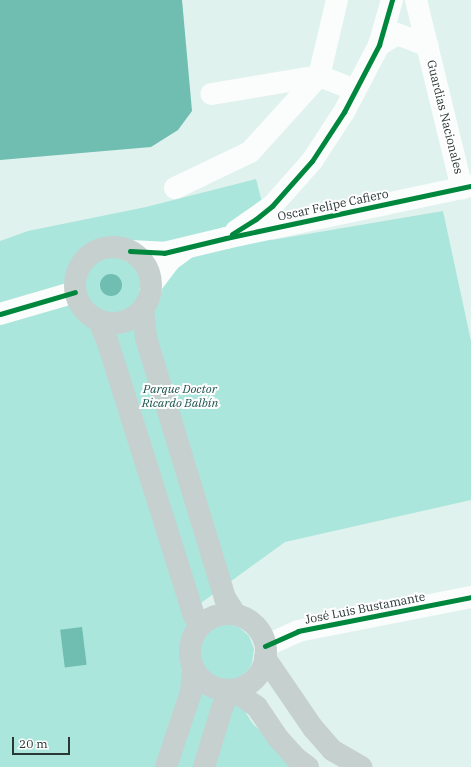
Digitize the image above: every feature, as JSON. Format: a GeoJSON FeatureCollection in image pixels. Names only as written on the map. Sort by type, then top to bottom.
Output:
{"type":"FeatureCollection","features":[{"type":"Feature","properties":{"kind":"main road"},"geometry":{"type":"LineString","coordinates":[[146,300],[134,317],[123,322],[111,323],[99,321],[83,310],[75,292],[74,280],[78,268],[85,258],[94,251],[106,247],[118,247],[130,250],[138,256],[149,272],[146,300],[146,338],[225,598],[236,615]]}},
{"type":"Feature","properties":{"kind":"main road"},"geometry":{"type":"LineString","coordinates":[[99,321],[108,342],[194,613],[200,626]]}},
{"type":"Feature","properties":{"kind":"main road"},"geometry":{"type":"LineString","coordinates":[[265,652],[258,676],[242,688],[232,690],[219,690],[208,685],[200,678],[193,668],[190,658],[190,646],[194,636],[200,626],[206,621],[220,615],[236,615],[246,619],[255,626],[262,635],[265,652],[313,728],[332,750],[362,767]]}},
{"type":"Feature","properties":{"kind":"main road"},"geometry":{"type":"LineString","coordinates":[[166,767],[192,692],[193,668]]}},
{"type":"Feature","properties":{"kind":"main road"},"geometry":{"type":"LineString","coordinates":[[204,767],[222,708],[232,690]]}},
{"type":"Feature","properties":{"kind":"main road"},"geometry":{"type":"LineString","coordinates":[[232,690],[257,706],[278,738],[296,758],[308,767]]}},
{"type":"Feature","properties":{"kind":"street"},"geometry":{"type":"LineString","coordinates":[[175,188],[250,152],[319,76],[337,0]]}},
{"type":"Feature","properties":{"kind":"street"},"geometry":{"type":"LineString","coordinates":[[226,238],[256,219],[272,206],[312,161],[344,112],[378,45],[392,0]]}},
{"type":"Feature","properties":{"kind":"street","name":"Guardias Nacionales"},"geometry":{"type":"LineString","coordinates":[[416,0],[467,187]]}},
{"type":"Feature","properties":{"kind":"street","name":"Guardias Nacionales"},"geometry":{"type":"LineString","coordinates":[[378,45],[397,34],[428,46]]}},
{"type":"Feature","properties":{"kind":"street"},"geometry":{"type":"LineString","coordinates":[[211,94],[319,76],[355,90]]}},
{"type":"Feature","properties":{"kind":"street","name":"Oscar Felipe Cafiero"},"geometry":{"type":"LineString","coordinates":[[130,250],[164,253],[226,238],[467,187]]}},
{"type":"Feature","properties":{"kind":"street","name":"Oscar Felipe Cafiero"},"geometry":{"type":"LineString","coordinates":[[146,300],[152,284],[170,260],[185,249]]}},
{"type":"Feature","properties":{"kind":"street"},"geometry":{"type":"LineString","coordinates":[[0,314],[75,292]]}},
{"type":"Feature","properties":{"kind":"street","name":"José Luis Bustamante"},"geometry":{"type":"LineString","coordinates":[[265,652],[298,631],[471,597]]}},
{"type":"Feature","properties":{"kind":"green space","name":"Parque Doctor Ricardo Balbín"},"geometry":{"type":"Polygon","coordinates":[[[256,179],[272,240],[443,211],[471,341],[471,500],[285,542],[183,616],[199,642],[207,631],[213,627],[226,624],[239,627],[249,636],[254,649],[252,663],[249,669],[239,678],[225,681],[253,724],[299,767],[0,767],[0,241],[28,231],[146,207],[256,179]]]}},
{"type":"Feature","properties":{"kind":"water"},"geometry":{"type":"Polygon","coordinates":[[[0,0],[182,0],[192,111],[178,130],[151,147],[0,160],[0,0]]]}},
{"type":"Feature","properties":{"kind":"water"},"geometry":{"type":"Polygon","coordinates":[[[111,274],[119,277],[122,285],[119,293],[111,296],[103,293],[100,285],[103,277],[111,274]]]}},
{"type":"Feature","properties":{"kind":"water"},"geometry":{"type":"Polygon","coordinates":[[[82,627],[87,665],[65,667],[60,630],[82,627]]]}},
{"type":"Feature","properties":{"kind":"cycle path"},"geometry":{"type":"LineString","coordinates":[[232,234],[256,219],[272,206],[312,161],[344,112],[379,45],[392,0]]}},
{"type":"Feature","properties":{"kind":"cycle path"},"geometry":{"type":"LineString","coordinates":[[130,251],[164,253],[226,238],[471,186]]}},
{"type":"Feature","properties":{"kind":"cycle path"},"geometry":{"type":"LineString","coordinates":[[0,314],[75,292]]}},
{"type":"Feature","properties":{"kind":"cycle path"},"geometry":{"type":"LineString","coordinates":[[265,646],[298,631],[471,597]]}}]}
